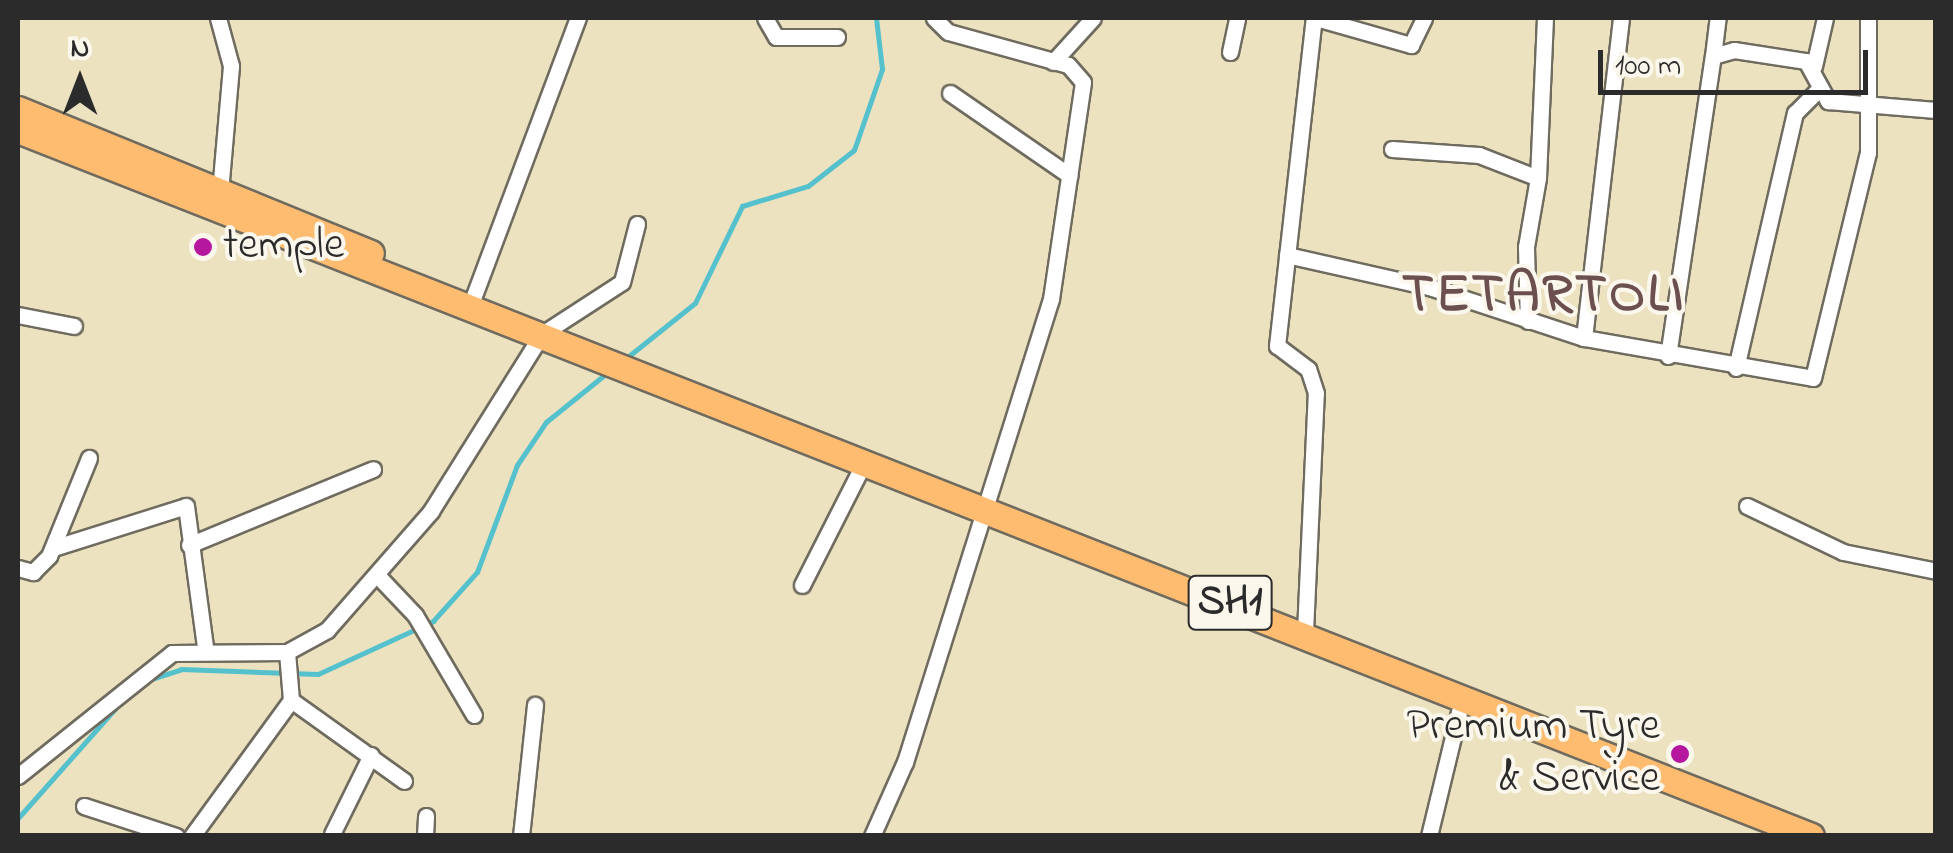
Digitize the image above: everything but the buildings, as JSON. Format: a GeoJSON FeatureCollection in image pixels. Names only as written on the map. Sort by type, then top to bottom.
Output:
{"type":"FeatureCollection","features":[{"type":"Feature","properties":{"kind":"main road"},"geometry":{"type":"LineString","coordinates":[[18,109],[220,192],[542,334]]}},
{"type":"Feature","properties":{"kind":"main road"},"geometry":{"type":"LineString","coordinates":[[18,130],[472,302]]}},
{"type":"Feature","properties":{"kind":"main road","name":"SH1"},"geometry":{"type":"LineString","coordinates":[[542,334],[646,379],[866,459],[1811,836]]}},
{"type":"Feature","properties":{"kind":"street"},"geometry":{"type":"LineString","coordinates":[[218,18],[231,66],[220,192]]}},
{"type":"Feature","properties":{"kind":"street"},"geometry":{"type":"LineString","coordinates":[[472,302],[578,18]]}},
{"type":"Feature","properties":{"kind":"street"},"geometry":{"type":"LineString","coordinates":[[765,18],[776,38],[836,38]]}},
{"type":"Feature","properties":{"kind":"street"},"geometry":{"type":"LineString","coordinates":[[872,836],[905,762],[1051,299],[1083,82],[1076,68],[948,32],[934,18]]}},
{"type":"Feature","properties":{"kind":"street"},"geometry":{"type":"LineString","coordinates":[[1053,62],[1093,18]]}},
{"type":"Feature","properties":{"kind":"street"},"geometry":{"type":"LineString","coordinates":[[1230,52],[1237,18]]}},
{"type":"Feature","properties":{"kind":"street"},"geometry":{"type":"LineString","coordinates":[[1305,632],[1316,393],[1308,369],[1277,346],[1315,18],[1410,44],[1424,18]]}},
{"type":"Feature","properties":{"kind":"street"},"geometry":{"type":"LineString","coordinates":[[1528,320],[1545,18]]}},
{"type":"Feature","properties":{"kind":"street"},"geometry":{"type":"LineString","coordinates":[[1584,338],[1621,18]]}},
{"type":"Feature","properties":{"kind":"street"},"geometry":{"type":"LineString","coordinates":[[1668,356],[1718,18]]}},
{"type":"Feature","properties":{"kind":"street"},"geometry":{"type":"LineString","coordinates":[[1825,18],[1814,66],[1818,90],[1828,101],[1936,110]]}},
{"type":"Feature","properties":{"kind":"street"},"geometry":{"type":"LineString","coordinates":[[1286,255],[1584,338],[1803,380],[1819,368],[1868,153],[1868,18]]}},
{"type":"Feature","properties":{"kind":"street"},"geometry":{"type":"LineString","coordinates":[[1714,56],[1734,50],[1814,66]]}},
{"type":"Feature","properties":{"kind":"street"},"geometry":{"type":"LineString","coordinates":[[1736,368],[1795,113],[1818,90]]}},
{"type":"Feature","properties":{"kind":"street"},"geometry":{"type":"LineString","coordinates":[[950,93],[1069,175]]}},
{"type":"Feature","properties":{"kind":"street"},"geometry":{"type":"LineString","coordinates":[[1392,149],[1479,155],[1538,178]]}},
{"type":"Feature","properties":{"kind":"street"},"geometry":{"type":"LineString","coordinates":[[18,776],[136,673],[205,648],[290,659],[327,630],[431,511],[542,334],[622,282],[637,224]]}},
{"type":"Feature","properties":{"kind":"street"},"geometry":{"type":"LineString","coordinates":[[18,315],[74,326]]}},
{"type":"Feature","properties":{"kind":"street"},"geometry":{"type":"LineString","coordinates":[[18,568],[40,568],[53,548],[89,458]]}},
{"type":"Feature","properties":{"kind":"street"},"geometry":{"type":"LineString","coordinates":[[802,584],[866,459]]}},
{"type":"Feature","properties":{"kind":"street"},"geometry":{"type":"LineString","coordinates":[[189,545],[373,469]]}},
{"type":"Feature","properties":{"kind":"street"},"geometry":{"type":"LineString","coordinates":[[53,548],[186,506],[205,648]]}},
{"type":"Feature","properties":{"kind":"street"},"geometry":{"type":"LineString","coordinates":[[1746,506],[1844,552],[1936,571]]}},
{"type":"Feature","properties":{"kind":"street"},"geometry":{"type":"LineString","coordinates":[[376,575],[415,615],[474,715]]}},
{"type":"Feature","properties":{"kind":"street"},"geometry":{"type":"LineString","coordinates":[[192,836],[292,695],[290,659]]}},
{"type":"Feature","properties":{"kind":"street"},"geometry":{"type":"LineString","coordinates":[[292,695],[404,780]]}},
{"type":"Feature","properties":{"kind":"street"},"geometry":{"type":"LineString","coordinates":[[1429,836],[1463,696]]}},
{"type":"Feature","properties":{"kind":"street"},"geometry":{"type":"LineString","coordinates":[[520,836],[535,705]]}},
{"type":"Feature","properties":{"kind":"street"},"geometry":{"type":"LineString","coordinates":[[332,834],[371,755]]}},
{"type":"Feature","properties":{"kind":"street"},"geometry":{"type":"LineString","coordinates":[[84,806],[176,836]]}},
{"type":"Feature","properties":{"kind":"street"},"geometry":{"type":"LineString","coordinates":[[425,836],[426,816]]}},
{"type":"Feature","properties":{"kind":"waterway"},"geometry":{"type":"LineString","coordinates":[[625,359],[695,303],[742,206],[808,186],[854,150],[882,69],[876,18]]}},
{"type":"Feature","properties":{"kind":"waterway"},"geometry":{"type":"LineString","coordinates":[[145,681],[181,669],[318,674],[433,621],[477,572],[517,465],[546,422],[608,372]]}},
{"type":"Feature","properties":{"kind":"waterway"},"geometry":{"type":"LineString","coordinates":[[18,818],[122,701]]}},
{"type":"Feature","properties":{"kind":"place","name":"temple"},"geometry":{"type":"Point","coordinates":[203,247]}},
{"type":"Feature","properties":{"kind":"place","name":"Premium Tyre & Service"},"geometry":{"type":"Point","coordinates":[1680,754]}},
{"type":"Feature","properties":{"kind":"district","name":"TETARTOLI"},"geometry":{"type":"Point","coordinates":[1544,298]}}]}
